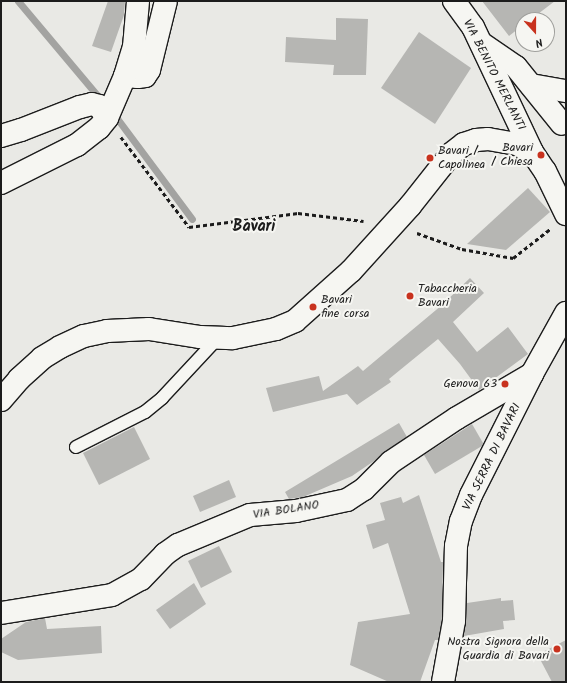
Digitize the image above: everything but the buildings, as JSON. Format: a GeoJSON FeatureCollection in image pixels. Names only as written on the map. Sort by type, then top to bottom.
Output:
{"type":"FeatureCollection","features":[{"type":"Feature","properties":{"kind":"street"},"geometry":{"type":"LineString","coordinates":[[1,183],[77,145],[99,128],[107,118],[125,76],[134,47],[138,1]]}},
{"type":"Feature","properties":{"kind":"street"},"geometry":{"type":"LineString","coordinates":[[125,76],[138,78],[145,76],[149,70],[166,1]]}},
{"type":"Feature","properties":{"kind":"street","name":"VIA BENITO MERLANTI"},"geometry":{"type":"LineString","coordinates":[[454,1],[473,27],[532,152],[545,171],[555,192],[560,220]]}},
{"type":"Feature","properties":{"kind":"street"},"geometry":{"type":"LineString","coordinates":[[480,43],[516,67],[562,124]]}},
{"type":"Feature","properties":{"kind":"street"},"geometry":{"type":"LineString","coordinates":[[530,85],[566,91]]}},
{"type":"Feature","properties":{"kind":"street"},"geometry":{"type":"LineString","coordinates":[[1,136],[92,104],[99,106],[107,118]]}},
{"type":"Feature","properties":{"kind":"street"},"geometry":{"type":"LineString","coordinates":[[1,400],[19,379],[42,358],[60,347],[84,336],[107,331],[149,329],[218,338],[233,338],[255,335],[276,329],[295,321],[350,271],[410,206],[451,154],[464,144],[476,140],[488,139],[517,144],[532,152]]}},
{"type":"Feature","properties":{"kind":"street","name":"VIA SERRA DI BAVARI"},"geometry":{"type":"LineString","coordinates":[[443,682],[454,621],[456,546],[461,521],[471,495],[532,374],[566,313]]}},
{"type":"Feature","properties":{"kind":"street","name":"VIA BOLANO"},"geometry":{"type":"LineString","coordinates":[[1,613],[112,595],[141,580],[165,554],[178,545],[250,515],[296,511],[347,500],[364,489],[391,462],[457,418],[532,374]]}},
{"type":"Feature","properties":{"kind":"lane"},"geometry":{"type":"LineString","coordinates":[[76,447],[145,412],[162,398],[218,338]]}},
{"type":"Feature","properties":{"kind":"path"},"geometry":{"type":"LineString","coordinates":[[107,118],[189,228],[298,213],[366,221]]}},
{"type":"Feature","properties":{"kind":"path"},"geometry":{"type":"LineString","coordinates":[[416,233],[462,249],[513,258],[560,220]]}},
{"type":"Feature","properties":{"kind":"waterway"},"geometry":{"type":"LineString","coordinates":[[18,1],[102,101]]}},
{"type":"Feature","properties":{"kind":"waterway"},"geometry":{"type":"LineString","coordinates":[[113,113],[192,219]]}},
{"type":"Feature","properties":{"kind":"place","name":"Bavari / Chiesa"},"geometry":{"type":"Point","coordinates":[541,155]}},
{"type":"Feature","properties":{"kind":"place","name":"Bavari / Capolinea"},"geometry":{"type":"Point","coordinates":[430,158]}},
{"type":"Feature","properties":{"kind":"place","name":"Tabaccheria Bavari"},"geometry":{"type":"Point","coordinates":[410,296]}},
{"type":"Feature","properties":{"kind":"place","name":"Bavari fine corsa"},"geometry":{"type":"Point","coordinates":[313,307]}},
{"type":"Feature","properties":{"kind":"place","name":"Genova 63"},"geometry":{"type":"Point","coordinates":[505,384]}},
{"type":"Feature","properties":{"kind":"place","name":"Nostra Signora della Guardia di Bavari"},"geometry":{"type":"Point","coordinates":[557,649]}},
{"type":"Feature","properties":{"kind":"district","name":"Bavari"},"geometry":{"type":"Point","coordinates":[254,227]}}]}
